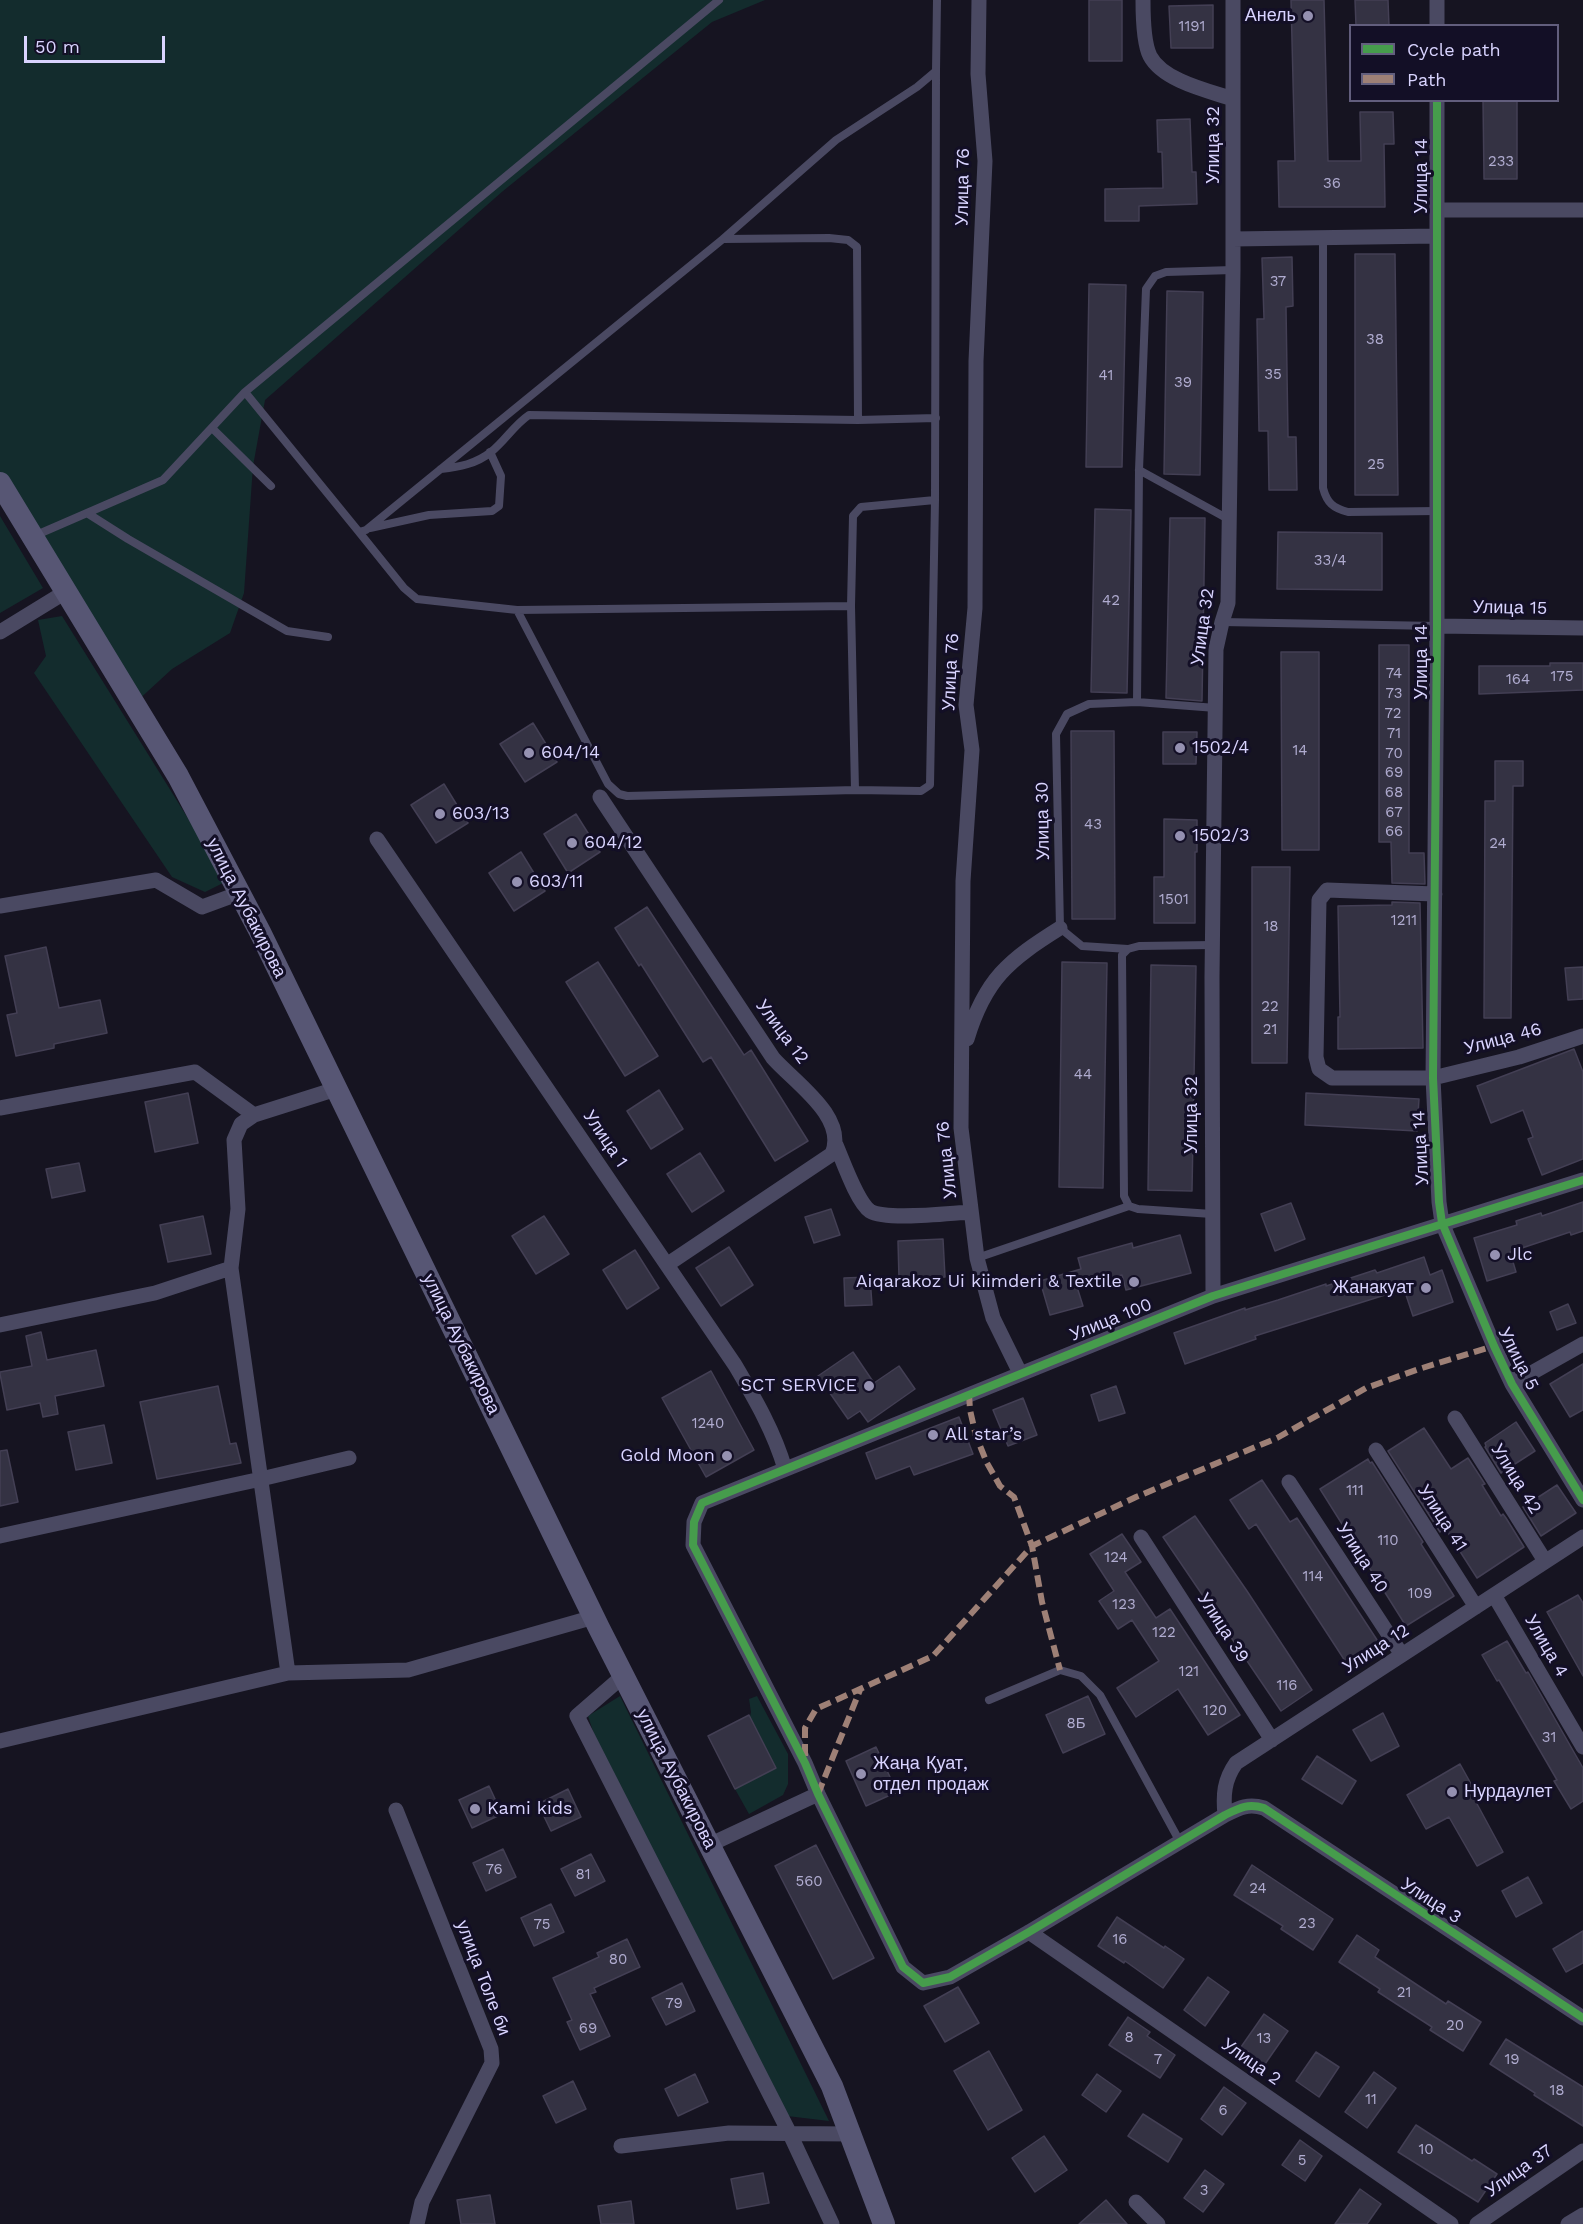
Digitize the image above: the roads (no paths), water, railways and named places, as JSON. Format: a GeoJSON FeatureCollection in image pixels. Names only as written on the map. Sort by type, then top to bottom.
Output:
{"type":"FeatureCollection","features":[{"type":"Feature","properties":{"kind":"main road","name":"улица Аубакирова"},"geometry":{"type":"LineString","coordinates":[[0,483],[178,776],[240,893],[623,1676],[832,2086],[884,2224]]}},
{"type":"Feature","properties":{"kind":"street","name":"Улица 76"},"geometry":{"type":"LineString","coordinates":[[979,0],[978,74],[985,160],[976,361],[975,608],[966,705],[972,750],[963,881],[961,1128],[977,1258],[993,1318],[1020,1373]]}},
{"type":"Feature","properties":{"kind":"street"},"geometry":{"type":"LineString","coordinates":[[1143,0],[1143,22],[1150,57],[1172,78],[1233,99]]}},
{"type":"Feature","properties":{"kind":"street","name":"Улица 32"},"geometry":{"type":"LineString","coordinates":[[1213,1296],[1216,649],[1228,603],[1233,270],[1233,0]]}},
{"type":"Feature","properties":{"kind":"street"},"geometry":{"type":"LineString","coordinates":[[1437,0],[1437,24]]}},
{"type":"Feature","properties":{"kind":"street","name":"Улица 14"},"geometry":{"type":"LineString","coordinates":[[1437,102],[1438,511],[1433,1078],[1442,1223]]}},
{"type":"Feature","properties":{"kind":"street"},"geometry":{"type":"LineString","coordinates":[[1437,210],[1583,210]]}},
{"type":"Feature","properties":{"kind":"street"},"geometry":{"type":"LineString","coordinates":[[1233,239],[1436,236]]}},
{"type":"Feature","properties":{"kind":"street"},"geometry":{"type":"LineString","coordinates":[[0,632],[67,591]]}},
{"type":"Feature","properties":{"kind":"street","name":"Улица 15"},"geometry":{"type":"LineString","coordinates":[[1437,626],[1583,628]]}},
{"type":"Feature","properties":{"kind":"street","name":"Улица 12"},"geometry":{"type":"LineString","coordinates":[[600,797],[773,1058],[818,1102],[835,1134],[836,1145],[861,1199],[870,1210],[886,1216],[971,1212]]}},
{"type":"Feature","properties":{"kind":"street","name":"Улица 1"},"geometry":{"type":"LineString","coordinates":[[377,839],[735,1365],[766,1418],[778,1445],[785,1469]]}},
{"type":"Feature","properties":{"kind":"street"},"geometry":{"type":"LineString","coordinates":[[0,906],[156,879],[202,907],[240,893]]}},
{"type":"Feature","properties":{"kind":"street","name":"Улица 46"},"geometry":{"type":"LineString","coordinates":[[1435,894],[1327,890],[1319,900],[1316,1057],[1319,1069],[1332,1078],[1433,1078],[1519,1057],[1583,1036]]}},
{"type":"Feature","properties":{"kind":"street"},"geometry":{"type":"LineString","coordinates":[[962,1057],[976,1010],[1003,969],[1022,952],[1060,928]]}},
{"type":"Feature","properties":{"kind":"street"},"geometry":{"type":"LineString","coordinates":[[0,1108],[195,1072],[254,1114]]}},
{"type":"Feature","properties":{"kind":"street"},"geometry":{"type":"LineString","coordinates":[[288,1673],[231,1268],[238,1209],[234,1140],[241,1124],[254,1114],[336,1089]]}},
{"type":"Feature","properties":{"kind":"street"},"geometry":{"type":"LineString","coordinates":[[668,1264],[825,1160],[832,1154],[836,1145]]}},
{"type":"Feature","properties":{"kind":"street","name":"Улица 100"},"geometry":{"type":"LineString","coordinates":[[818,1794],[805,1763],[693,1545],[694,1522],[702,1503],[1213,1296],[1583,1180]]}},
{"type":"Feature","properties":{"kind":"street","name":"Улица 5"},"geometry":{"type":"LineString","coordinates":[[1442,1223],[1512,1384],[1583,1500]]}},
{"type":"Feature","properties":{"kind":"street"},"geometry":{"type":"LineString","coordinates":[[0,1325],[155,1293],[231,1268]]}},
{"type":"Feature","properties":{"kind":"street"},"geometry":{"type":"LineString","coordinates":[[1512,1384],[1583,1344]]}},
{"type":"Feature","properties":{"kind":"street","name":"Улица 42"},"geometry":{"type":"LineString","coordinates":[[1455,1418],[1545,1561]]}},
{"type":"Feature","properties":{"kind":"street","name":"Улица 41"},"geometry":{"type":"LineString","coordinates":[[1376,1450],[1476,1607]]}},
{"type":"Feature","properties":{"kind":"street"},"geometry":{"type":"LineString","coordinates":[[0,1536],[349,1458]]}},
{"type":"Feature","properties":{"kind":"street","name":"Улица 40"},"geometry":{"type":"LineString","coordinates":[[1289,1482],[1402,1655]]}},
{"type":"Feature","properties":{"kind":"street","name":"Улица 39"},"geometry":{"type":"LineString","coordinates":[[1141,1537],[1272,1740]]}},
{"type":"Feature","properties":{"kind":"street","name":"Улица 12"},"geometry":{"type":"LineString","coordinates":[[1225,1815],[1224,1790],[1236,1763],[1583,1537]]}},
{"type":"Feature","properties":{"kind":"street","name":"Улица 4"},"geometry":{"type":"LineString","coordinates":[[1494,1595],[1583,1747]]}},
{"type":"Feature","properties":{"kind":"street"},"geometry":{"type":"LineString","coordinates":[[0,1741],[288,1673],[408,1670],[594,1617]]}},
{"type":"Feature","properties":{"kind":"street"},"geometry":{"type":"LineString","coordinates":[[623,1676],[577,1716],[790,2134],[832,2224]]}},
{"type":"Feature","properties":{"kind":"street"},"geometry":{"type":"LineString","coordinates":[[709,1845],[818,1794],[903,1967],[923,1983],[950,1977],[1225,1815]]}},
{"type":"Feature","properties":{"kind":"street","name":"Улица 3"},"geometry":{"type":"LineString","coordinates":[[1225,1815],[1244,1805],[1264,1808],[1583,2018]]}},
{"type":"Feature","properties":{"kind":"street","name":"улица Толе би"},"geometry":{"type":"LineString","coordinates":[[396,1810],[491,2049],[492,2063],[422,2202],[417,2224]]}},
{"type":"Feature","properties":{"kind":"street","name":"Улица 2"},"geometry":{"type":"LineString","coordinates":[[1029,1932],[1451,2224]]}},
{"type":"Feature","properties":{"kind":"street"},"geometry":{"type":"LineString","coordinates":[[621,2146],[729,2133],[850,2134]]}},
{"type":"Feature","properties":{"kind":"street","name":"Улица 37"},"geometry":{"type":"LineString","coordinates":[[1477,2224],[1583,2151]]}},
{"type":"Feature","properties":{"kind":"street"},"geometry":{"type":"LineString","coordinates":[[1136,2202],[1158,2224]]}},
{"type":"Feature","properties":{"kind":"street"},"geometry":{"type":"LineString","coordinates":[[1568,2224],[1583,2215]]}},
{"type":"Feature","properties":{"kind":"lane"},"geometry":{"type":"LineString","coordinates":[[33,536],[163,480],[213,429],[245,392],[719,0]]}},
{"type":"Feature","properties":{"kind":"lane"},"geometry":{"type":"LineString","coordinates":[[518,610],[608,784],[619,794],[627,796],[855,790],[921,791],[930,785],[936,418],[937,0]]}},
{"type":"Feature","properties":{"kind":"lane"},"geometry":{"type":"LineString","coordinates":[[362,531],[723,239],[836,140],[917,87],[936,71]]}},
{"type":"Feature","properties":{"kind":"lane"},"geometry":{"type":"LineString","coordinates":[[1323,237],[1323,488],[1327,501],[1337,509],[1348,512],[1438,511]]}},
{"type":"Feature","properties":{"kind":"lane"},"geometry":{"type":"LineString","coordinates":[[723,239],[829,238],[848,240],[857,247],[858,420]]}},
{"type":"Feature","properties":{"kind":"lane"},"geometry":{"type":"LineString","coordinates":[[1137,702],[1139,470],[1146,289],[1155,276],[1166,272],[1233,270]]}},
{"type":"Feature","properties":{"kind":"lane"},"geometry":{"type":"LineString","coordinates":[[245,392],[362,531],[404,588],[417,599],[518,610],[851,606]]}},
{"type":"Feature","properties":{"kind":"lane"},"geometry":{"type":"LineString","coordinates":[[441,469],[464,466],[490,452],[519,422],[529,415],[858,420],[936,418]]}},
{"type":"Feature","properties":{"kind":"lane"},"geometry":{"type":"LineString","coordinates":[[213,429],[271,486]]}},
{"type":"Feature","properties":{"kind":"lane"},"geometry":{"type":"LineString","coordinates":[[362,531],[429,515],[492,511],[499,506],[501,476],[490,452]]}},
{"type":"Feature","properties":{"kind":"lane"},"geometry":{"type":"LineString","coordinates":[[1139,470],[1230,520]]}},
{"type":"Feature","properties":{"kind":"lane"},"geometry":{"type":"LineString","coordinates":[[855,790],[851,606],[853,516],[861,507],[935,500]]}},
{"type":"Feature","properties":{"kind":"lane"},"geometry":{"type":"LineString","coordinates":[[87,513],[287,631],[328,637]]}},
{"type":"Feature","properties":{"kind":"lane"},"geometry":{"type":"LineString","coordinates":[[1222,622],[1437,626]]}},
{"type":"Feature","properties":{"kind":"lane","name":"Улица 30"},"geometry":{"type":"LineString","coordinates":[[1060,928],[1056,734],[1067,714],[1089,704],[1137,702],[1216,708]]}},
{"type":"Feature","properties":{"kind":"lane"},"geometry":{"type":"LineString","coordinates":[[1060,928],[1082,946],[1128,949],[1139,946],[1213,945]]}},
{"type":"Feature","properties":{"kind":"lane"},"geometry":{"type":"LineString","coordinates":[[1128,949],[1122,955],[1124,1196],[1129,1206]]}},
{"type":"Feature","properties":{"kind":"lane"},"geometry":{"type":"LineString","coordinates":[[977,1258],[1129,1206],[1138,1209],[1212,1214]]}},
{"type":"Feature","properties":{"kind":"lane"},"geometry":{"type":"LineString","coordinates":[[989,1700],[1060,1670],[1081,1676],[1100,1695],[1180,1842]]}},
{"type":"Feature","properties":{"kind":"place","name":"Анель"},"geometry":{"type":"Point","coordinates":[1308,16]}},
{"type":"Feature","properties":{"kind":"place","name":"1502/4"},"geometry":{"type":"Point","coordinates":[1180,748]}},
{"type":"Feature","properties":{"kind":"place","name":"604/14"},"geometry":{"type":"Point","coordinates":[529,753]}},
{"type":"Feature","properties":{"kind":"place","name":"603/13"},"geometry":{"type":"Point","coordinates":[440,814]}},
{"type":"Feature","properties":{"kind":"place","name":"1502/3"},"geometry":{"type":"Point","coordinates":[1180,836]}},
{"type":"Feature","properties":{"kind":"place","name":"604/12"},"geometry":{"type":"Point","coordinates":[572,843]}},
{"type":"Feature","properties":{"kind":"place","name":"603/11"},"geometry":{"type":"Point","coordinates":[517,882]}},
{"type":"Feature","properties":{"kind":"place","name":"Jlc"},"geometry":{"type":"Point","coordinates":[1495,1255]}},
{"type":"Feature","properties":{"kind":"place","name":"Aiqarakoz Ui kiimderi & Textile"},"geometry":{"type":"Point","coordinates":[1134,1282]}},
{"type":"Feature","properties":{"kind":"place","name":"Жанакуат"},"geometry":{"type":"Point","coordinates":[1426,1288]}},
{"type":"Feature","properties":{"kind":"place","name":"SCT SERVICE"},"geometry":{"type":"Point","coordinates":[869,1386]}},
{"type":"Feature","properties":{"kind":"place","name":"All star’s"},"geometry":{"type":"Point","coordinates":[933,1435]}},
{"type":"Feature","properties":{"kind":"place","name":"Gold Moon"},"geometry":{"type":"Point","coordinates":[727,1456]}},
{"type":"Feature","properties":{"kind":"place","name":"Жаңа Қуат, отдел продаж"},"geometry":{"type":"Point","coordinates":[861,1774]}},
{"type":"Feature","properties":{"kind":"place","name":"Нурдаулет"},"geometry":{"type":"Point","coordinates":[1452,1792]}},
{"type":"Feature","properties":{"kind":"place","name":"Kami kids"},"geometry":{"type":"Point","coordinates":[475,1809]}}]}
